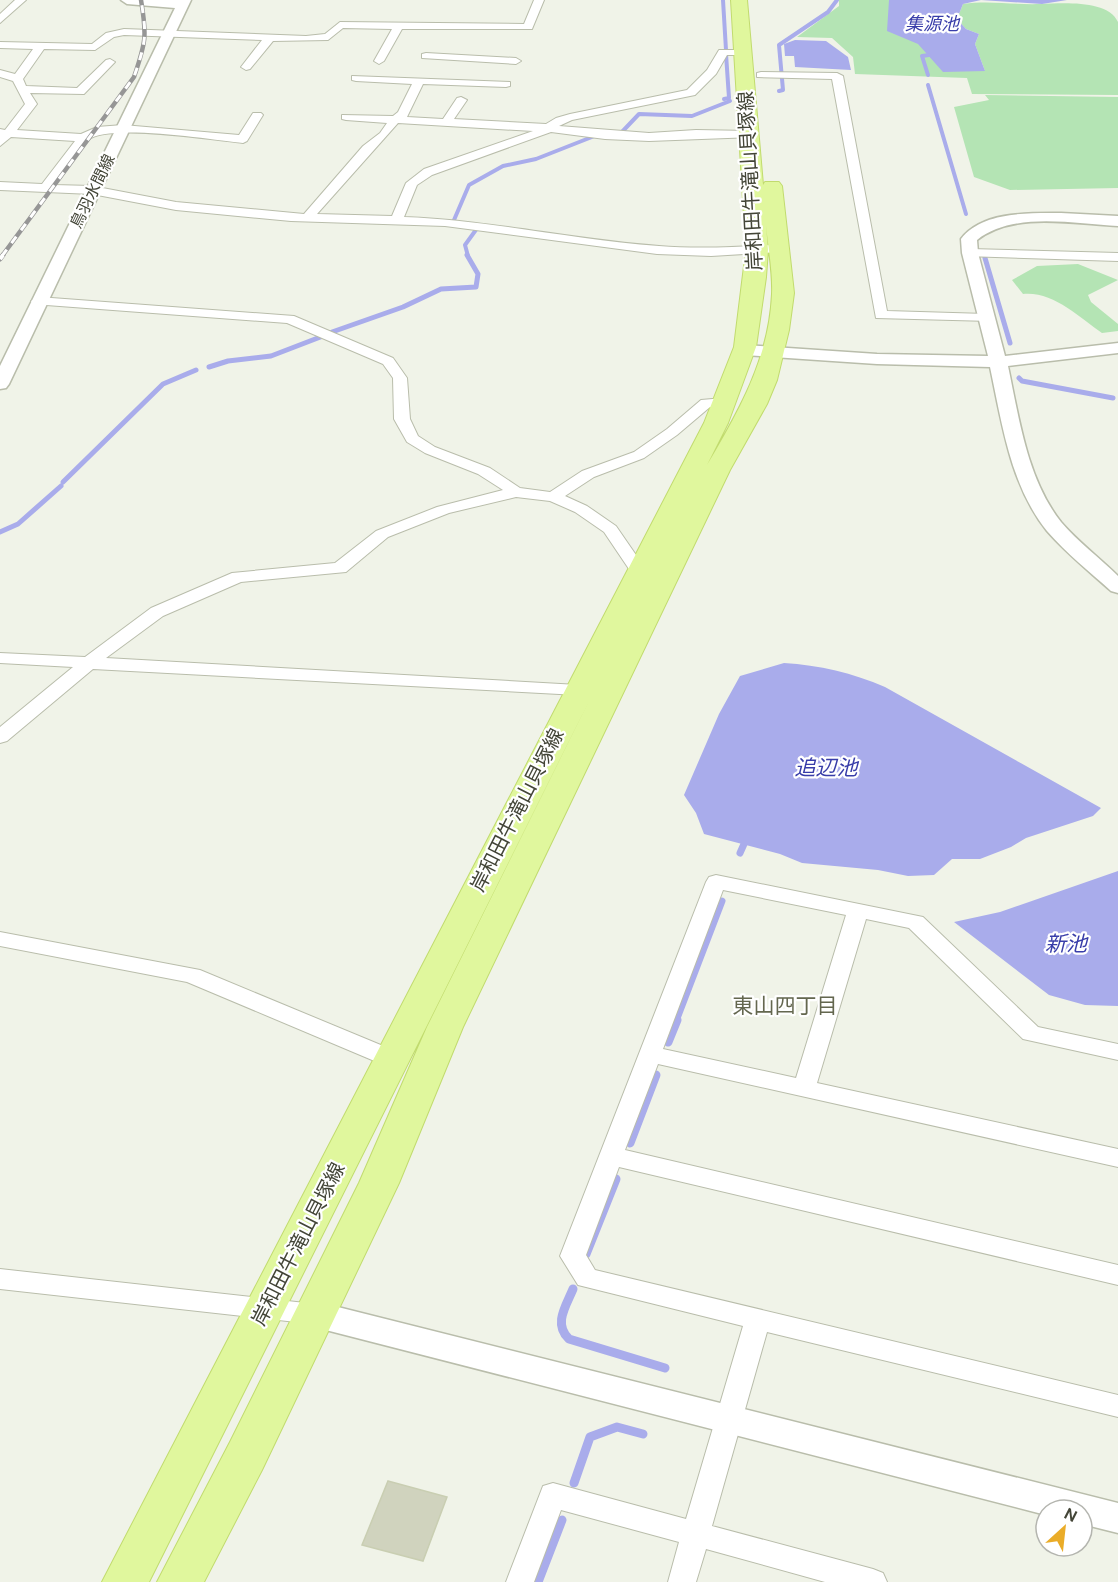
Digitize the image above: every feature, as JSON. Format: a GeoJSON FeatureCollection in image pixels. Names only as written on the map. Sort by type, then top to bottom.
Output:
{"type":"FeatureCollection","features":[{"type":"Feature","properties":{"kind":"main road","name":"岸和田牛滝山貝塚線"},"geometry":{"type":"LineString","coordinates":[[180,1582],[246,1456],[379,1183],[455,1005],[717,470],[756,404],[759,351],[750,322],[768,249],[752,64],[739,0]]}},
{"type":"Feature","properties":{"kind":"main road","name":"岸和田牛滝山貝塚線"},"geometry":{"type":"LineString","coordinates":[[754,0],[750,135],[768,249]]}},
{"type":"Feature","properties":{"kind":"main road","name":"岸和田牛滝山貝塚線"},"geometry":{"type":"LineString","coordinates":[[125,1582],[716,423],[724,402],[759,351]]}},
{"type":"Feature","properties":{"kind":"street"},"geometry":{"type":"LineString","coordinates":[[0,20],[21,0]]}},
{"type":"Feature","properties":{"kind":"street"},"geometry":{"type":"LineString","coordinates":[[127,0],[184,3]]}},
{"type":"Feature","properties":{"kind":"street"},"geometry":{"type":"LineString","coordinates":[[0,45],[95,47],[116,33],[170,32],[325,38],[340,25],[399,25],[436,35],[528,27],[539,0]]}},
{"type":"Feature","properties":{"kind":"street","name":"鳥羽水間線"},"geometry":{"type":"LineString","coordinates":[[0,384],[184,3]]}},
{"type":"Feature","properties":{"kind":"street"},"geometry":{"type":"LineString","coordinates":[[379,61],[399,25]]}},
{"type":"Feature","properties":{"kind":"street"},"geometry":{"type":"LineString","coordinates":[[308,217],[366,149],[384,135],[395,120],[403,114],[436,35]]}},
{"type":"Feature","properties":{"kind":"street"},"geometry":{"type":"LineString","coordinates":[[246,67],[271,37]]}},
{"type":"Feature","properties":{"kind":"street"},"geometry":{"type":"LineString","coordinates":[[20,84],[41,46]]}},
{"type":"Feature","properties":{"kind":"street"},"geometry":{"type":"LineString","coordinates":[[397,219],[412,183],[419,177],[548,128],[560,120],[691,93],[712,72],[723,52],[752,64],[837,76],[881,315],[986,318]]}},
{"type":"Feature","properties":{"kind":"street"},"geometry":{"type":"LineString","coordinates":[[426,56],[516,61]]}},
{"type":"Feature","properties":{"kind":"street"},"geometry":{"type":"LineString","coordinates":[[0,73],[20,84],[80,92],[110,62]]}},
{"type":"Feature","properties":{"kind":"street"},"geometry":{"type":"LineString","coordinates":[[356,78],[506,84]]}},
{"type":"Feature","properties":{"kind":"street"},"geometry":{"type":"LineString","coordinates":[[3,136],[31,107],[20,84]]}},
{"type":"Feature","properties":{"kind":"street"},"geometry":{"type":"LineString","coordinates":[[446,123],[461,100]]}},
{"type":"Feature","properties":{"kind":"street"},"geometry":{"type":"LineString","coordinates":[[45,188],[83,138],[98,130],[123,129],[243,139],[257,115]]}},
{"type":"Feature","properties":{"kind":"street"},"geometry":{"type":"LineString","coordinates":[[346,117],[548,128],[605,135],[649,137],[702,134],[750,135]]}},
{"type":"Feature","properties":{"kind":"street"},"geometry":{"type":"LineString","coordinates":[[3,136],[83,138]]}},
{"type":"Feature","properties":{"kind":"street"},"geometry":{"type":"LineString","coordinates":[[0,186],[92,190],[176,206],[308,217],[445,222],[648,249],[686,252],[768,249]]}},
{"type":"Feature","properties":{"kind":"street"},"geometry":{"type":"LineString","coordinates":[[1118,221],[1020,220],[1000,223],[974,233],[969,239],[970,254],[998,362],[1017,450],[1038,502],[1055,527],[1118,587]]}},
{"type":"Feature","properties":{"kind":"street"},"geometry":{"type":"LineString","coordinates":[[970,254],[1118,256]]}},
{"type":"Feature","properties":{"kind":"street"},"geometry":{"type":"LineString","coordinates":[[38,302],[289,319],[388,361],[400,378],[402,420],[412,440],[430,450],[484,471],[516,492]]}},
{"type":"Feature","properties":{"kind":"street"},"geometry":{"type":"LineString","coordinates":[[759,351],[898,360],[998,362],[1118,348]]}},
{"type":"Feature","properties":{"kind":"street"},"geometry":{"type":"LineString","coordinates":[[553,497],[588,474],[619,465],[639,454],[672,432],[706,403],[724,402]]}},
{"type":"Feature","properties":{"kind":"street"},"geometry":{"type":"LineString","coordinates":[[0,737],[89,663],[156,612],[238,577],[340,568],[382,534],[443,510],[516,492],[553,497],[581,509],[610,529],[639,571]]}},
{"type":"Feature","properties":{"kind":"street"},"geometry":{"type":"LineString","coordinates":[[0,658],[253,674],[578,690]]}},
{"type":"Feature","properties":{"kind":"street"},"geometry":{"type":"LineString","coordinates":[[1118,1052],[1030,1033],[916,922],[716,882],[573,1256],[587,1278],[1118,1406]]}},
{"type":"Feature","properties":{"kind":"street"},"geometry":{"type":"LineString","coordinates":[[804,1089],[858,911]]}},
{"type":"Feature","properties":{"kind":"street"},"geometry":{"type":"LineString","coordinates":[[0,939],[192,975],[392,1059]]}},
{"type":"Feature","properties":{"kind":"street"},"geometry":{"type":"LineString","coordinates":[[650,1054],[1118,1158]]}},
{"type":"Feature","properties":{"kind":"street"},"geometry":{"type":"LineString","coordinates":[[611,1156],[1118,1275]]}},
{"type":"Feature","properties":{"kind":"street"},"geometry":{"type":"LineString","coordinates":[[0,1279],[314,1314],[1118,1518]]}},
{"type":"Feature","properties":{"kind":"street"},"geometry":{"type":"LineString","coordinates":[[682,1582],[758,1319]]}},
{"type":"Feature","properties":{"kind":"street"},"geometry":{"type":"LineString","coordinates":[[520,1582],[553,1494],[873,1582]]}},
{"type":"Feature","properties":{"kind":"green space"},"geometry":{"type":"Polygon","coordinates":[[[839,0],[945,0],[985,71],[975,44],[979,34],[966,29],[957,19],[963,4],[982,2],[1073,3],[1096,6],[1113,15],[1118,22],[1118,95],[972,94],[967,78],[855,74],[853,57],[832,38],[797,37],[839,6],[839,0]]]}},
{"type":"Feature","properties":{"kind":"green space"},"geometry":{"type":"Polygon","coordinates":[[[985,95],[1118,97],[1118,188],[1010,190],[974,177],[954,107],[989,100],[985,95]]]}},
{"type":"Feature","properties":{"kind":"green space"},"geometry":{"type":"Polygon","coordinates":[[[1078,264],[1118,280],[1088,295],[1091,302],[1118,324],[1118,331],[1102,333],[1055,301],[1034,294],[1023,294],[1012,280],[1037,266],[1078,264]]]}},
{"type":"Feature","properties":{"kind":"water","name":"集源池"},"geometry":{"type":"Polygon","coordinates":[[[889,0],[981,0],[963,4],[957,19],[966,29],[979,34],[975,44],[985,71],[943,72],[918,44],[887,31],[889,0]]]}},
{"type":"Feature","properties":{"kind":"water"},"geometry":{"type":"Polygon","coordinates":[[[981,0],[1067,0],[1042,4],[981,0]]]}},
{"type":"Feature","properties":{"kind":"water"},"geometry":{"type":"Polygon","coordinates":[[[795,40],[826,41],[848,57],[851,70],[795,67],[794,56],[785,56],[784,44],[795,40]]]}},
{"type":"Feature","properties":{"kind":"water","name":"追辺池"},"geometry":{"type":"Polygon","coordinates":[[[784,663],[836,670],[885,687],[1101,808],[1093,816],[1026,838],[1011,847],[980,859],[952,859],[934,875],[908,876],[878,870],[802,863],[780,854],[704,834],[696,813],[684,795],[719,714],[740,676],[784,663]]]}},
{"type":"Feature","properties":{"kind":"water","name":"新池"},"geometry":{"type":"Polygon","coordinates":[[[1118,871],[1118,1006],[1085,1005],[1049,995],[954,922],[1000,912],[1118,871]]]}},
{"type":"Feature","properties":{"kind":"building"},"geometry":{"type":"Polygon","coordinates":[[[388,1481],[447,1497],[423,1561],[362,1545],[388,1481]]]}},
{"type":"Feature","properties":{"kind":"waterway"},"geometry":{"type":"LineString","coordinates":[[723,0],[726,50]]}},
{"type":"Feature","properties":{"kind":"waterway"},"geometry":{"type":"LineString","coordinates":[[779,91],[783,90],[779,45],[828,12],[837,0]]}},
{"type":"Feature","properties":{"kind":"waterway"},"geometry":{"type":"LineString","coordinates":[[724,99],[729,98],[726,54]]}},
{"type":"Feature","properties":{"kind":"waterway"},"geometry":{"type":"LineString","coordinates":[[928,75],[922,56],[929,55]]}},
{"type":"Feature","properties":{"kind":"waterway"},"geometry":{"type":"LineString","coordinates":[[928,85],[966,214]]}},
{"type":"Feature","properties":{"kind":"waterway"},"geometry":{"type":"LineString","coordinates":[[617,134],[620,134],[639,114],[692,116],[730,101]]}},
{"type":"Feature","properties":{"kind":"waterway"},"geometry":{"type":"LineString","coordinates":[[454,220],[469,185],[503,166],[536,159],[597,135]]}},
{"type":"Feature","properties":{"kind":"waterway"},"geometry":{"type":"LineString","coordinates":[[468,256],[465,245],[478,227]]}},
{"type":"Feature","properties":{"kind":"waterway"},"geometry":{"type":"LineString","coordinates":[[332,332],[403,307],[441,289],[476,287],[478,274],[467,255]]}},
{"type":"Feature","properties":{"kind":"waterway"},"geometry":{"type":"LineString","coordinates":[[985,258],[1010,343]]}},
{"type":"Feature","properties":{"kind":"waterway"},"geometry":{"type":"LineString","coordinates":[[209,367],[228,361],[271,356],[323,336]]}},
{"type":"Feature","properties":{"kind":"waterway"},"geometry":{"type":"LineString","coordinates":[[63,482],[163,384],[196,370]]}},
{"type":"Feature","properties":{"kind":"waterway"},"geometry":{"type":"LineString","coordinates":[[1019,378],[1022,381],[1113,398]]}},
{"type":"Feature","properties":{"kind":"waterway"},"geometry":{"type":"LineString","coordinates":[[0,532],[18,524],[61,486]]}},
{"type":"Feature","properties":{"kind":"waterway"},"geometry":{"type":"LineString","coordinates":[[740,853],[744,844]]}},
{"type":"Feature","properties":{"kind":"waterway"},"geometry":{"type":"LineString","coordinates":[[676,1021],[722,901]]}},
{"type":"Feature","properties":{"kind":"waterway"},"geometry":{"type":"LineString","coordinates":[[668,1042],[677,1020]]}},
{"type":"Feature","properties":{"kind":"waterway"},"geometry":{"type":"LineString","coordinates":[[630,1143],[656,1075]]}},
{"type":"Feature","properties":{"kind":"waterway"},"geometry":{"type":"LineString","coordinates":[[586,1254],[616,1179]]}},
{"type":"Feature","properties":{"kind":"waterway"},"geometry":{"type":"LineString","coordinates":[[573,1289],[561,1321],[564,1333],[569,1339],[665,1368]]}},
{"type":"Feature","properties":{"kind":"waterway"},"geometry":{"type":"LineString","coordinates":[[574,1483],[590,1437],[617,1427],[643,1434]]}},
{"type":"Feature","properties":{"kind":"waterway"},"geometry":{"type":"LineString","coordinates":[[538,1582],[562,1520]]}},
{"type":"Feature","properties":{"kind":"railway"},"geometry":{"type":"LineString","coordinates":[[2,256],[134,77],[144,39],[141,0]]}},
{"type":"Feature","properties":{"kind":"railway"},"geometry":{"type":"LineString","coordinates":[[0,259],[3,255]]}},
{"type":"Feature","properties":{"kind":"district","name":"東山四丁目"},"geometry":{"type":"Point","coordinates":[785,1006]}}]}
